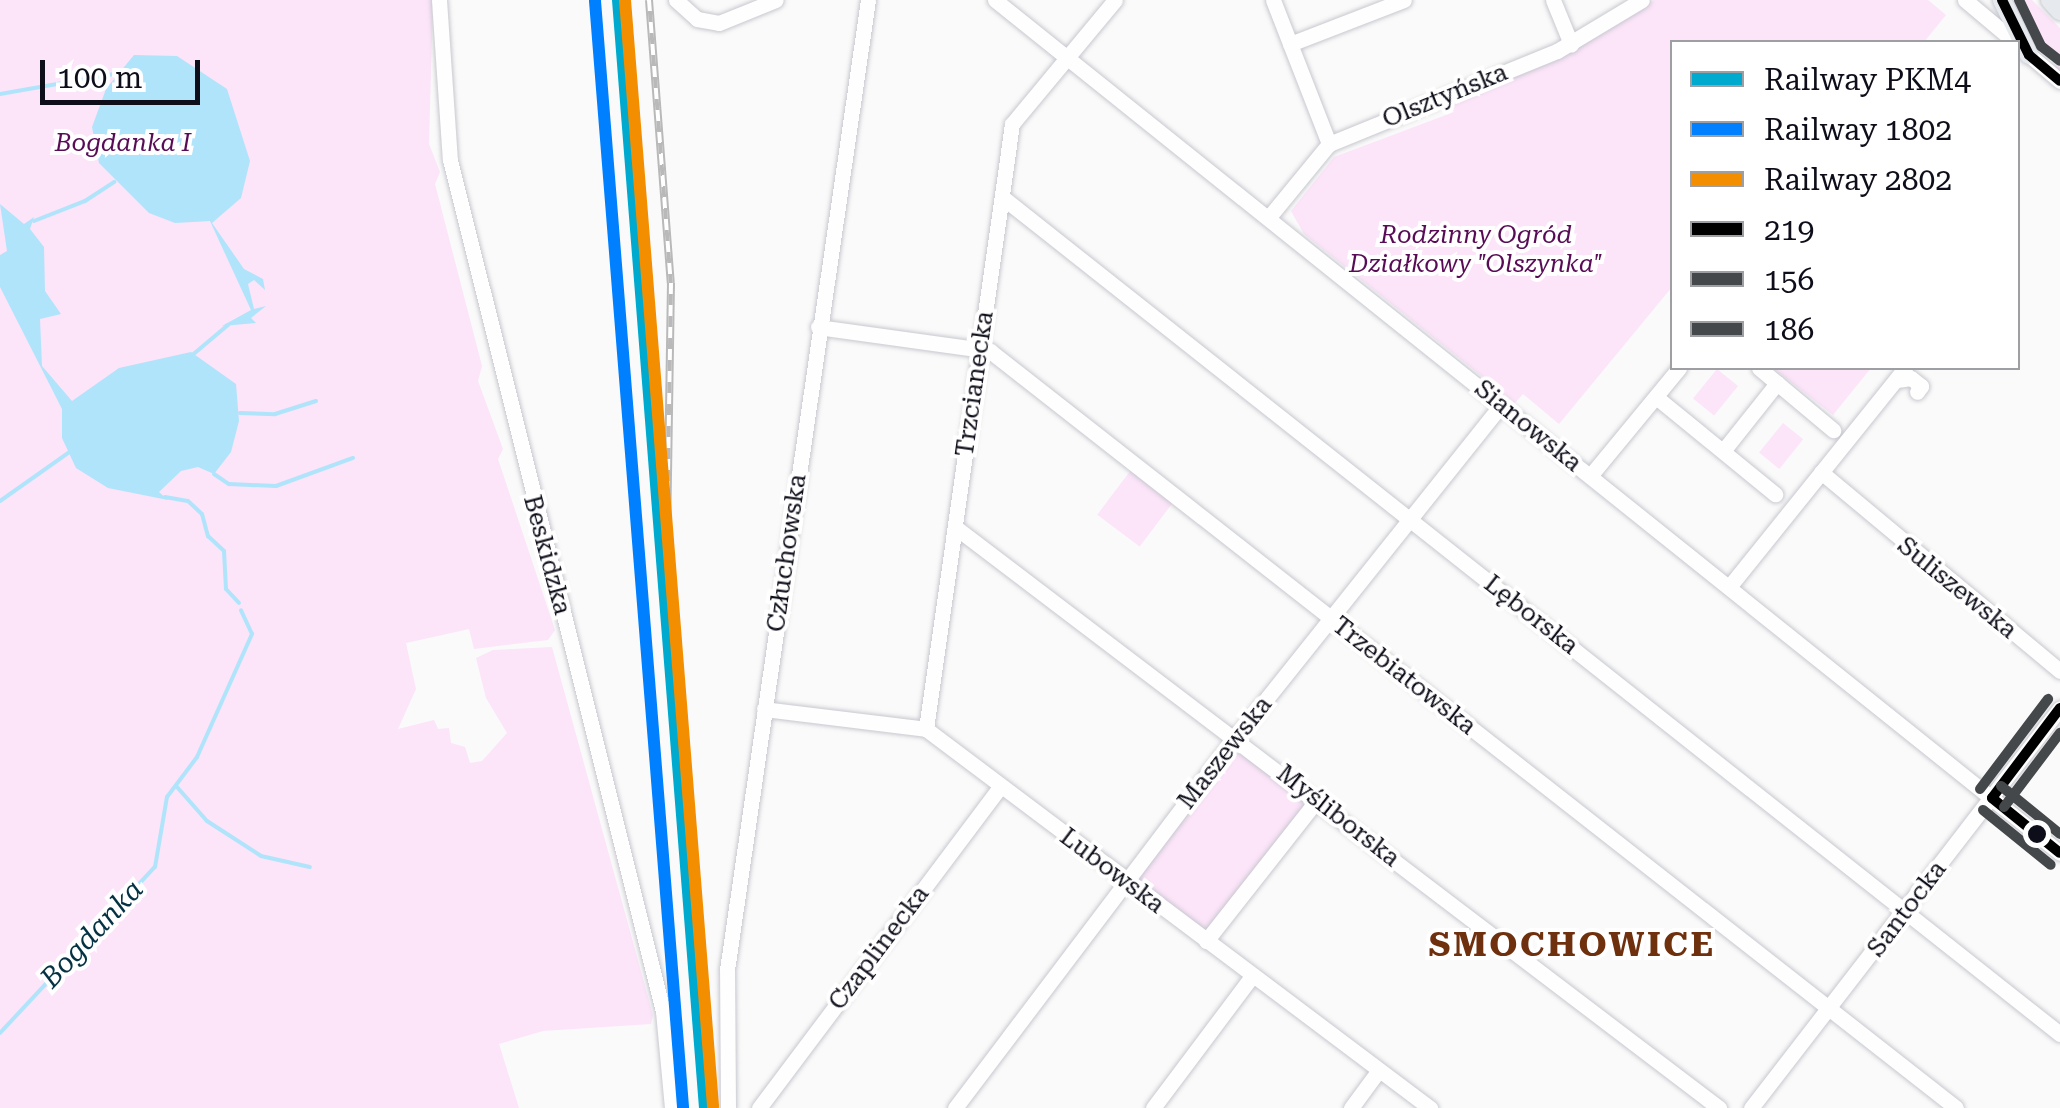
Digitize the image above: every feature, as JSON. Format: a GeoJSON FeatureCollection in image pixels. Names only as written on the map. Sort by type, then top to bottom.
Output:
{"type":"FeatureCollection","features":[{"type":"Feature","properties":{"kind":"main road"},"geometry":{"type":"LineString","coordinates":[[2002,0],[2017,40]]}},
{"type":"Feature","properties":{"kind":"main road"},"geometry":{"type":"LineString","coordinates":[[2050,0],[2060,11]]}},
{"type":"Feature","properties":{"kind":"street","name":"Beskidzka"},"geometry":{"type":"LineString","coordinates":[[439,0],[453,177],[664,1011],[672,1108]]}},
{"type":"Feature","properties":{"kind":"street"},"geometry":{"type":"LineString","coordinates":[[676,0],[697,19],[719,23],[776,0]]}},
{"type":"Feature","properties":{"kind":"street","name":"Człuchowska"},"geometry":{"type":"LineString","coordinates":[[726,1108],[726,985],[868,0]]}},
{"type":"Feature","properties":{"kind":"street","name":"Sianowska"},"geometry":{"type":"LineString","coordinates":[[994,0],[2060,853]]}},
{"type":"Feature","properties":{"kind":"street","name":"Trzcianecka"},"geometry":{"type":"LineString","coordinates":[[926,729],[1012,124],[1115,0]]}},
{"type":"Feature","properties":{"kind":"street"},"geometry":{"type":"LineString","coordinates":[[1273,0],[1330,144]]}},
{"type":"Feature","properties":{"kind":"street"},"geometry":{"type":"LineString","coordinates":[[1290,44],[1404,0]]}},
{"type":"Feature","properties":{"kind":"street"},"geometry":{"type":"LineString","coordinates":[[1554,0],[1571,44]]}},
{"type":"Feature","properties":{"kind":"street","name":"Olsztyńska"},"geometry":{"type":"LineString","coordinates":[[1269,217],[1330,144],[1571,44],[1642,0]]}},
{"type":"Feature","properties":{"kind":"street"},"geometry":{"type":"LineString","coordinates":[[1964,0],[2012,40]]}},
{"type":"Feature","properties":{"kind":"street"},"geometry":{"type":"LineString","coordinates":[[2020,47],[2060,80]]}},
{"type":"Feature","properties":{"kind":"street","name":"Lęborska"},"geometry":{"type":"LineString","coordinates":[[1002,197],[2060,1034]]}},
{"type":"Feature","properties":{"kind":"street","name":"Trzebiatowska"},"geometry":{"type":"LineString","coordinates":[[818,327],[980,350],[1332,619],[1956,1108]]}},
{"type":"Feature","properties":{"kind":"street"},"geometry":{"type":"LineString","coordinates":[[1590,476],[1678,370]]}},
{"type":"Feature","properties":{"kind":"street"},"geometry":{"type":"LineString","coordinates":[[1761,370],[1834,430]]}},
{"type":"Feature","properties":{"kind":"street"},"geometry":{"type":"LineString","coordinates":[[1729,588],[1901,374],[1921,386],[1917,392]]}},
{"type":"Feature","properties":{"kind":"street"},"geometry":{"type":"LineString","coordinates":[[1723,451],[1777,383]]}},
{"type":"Feature","properties":{"kind":"street"},"geometry":{"type":"LineString","coordinates":[[1656,396],[1775,494]]}},
{"type":"Feature","properties":{"kind":"street","name":"Maszewska"},"geometry":{"type":"LineString","coordinates":[[956,1108],[1236,737],[1501,404]]}},
{"type":"Feature","properties":{"kind":"street","name":"Suliszewska"},"geometry":{"type":"LineString","coordinates":[[1821,472],[2060,671]]}},
{"type":"Feature","properties":{"kind":"street","name":"Myśliborska"},"geometry":{"type":"LineString","coordinates":[[956,527],[1719,1108]]}},
{"type":"Feature","properties":{"kind":"street","name":"Santocka"},"geometry":{"type":"LineString","coordinates":[[1752,1108],[2060,708]]}},
{"type":"Feature","properties":{"kind":"street"},"geometry":{"type":"LineString","coordinates":[[764,709],[926,729]]}},
{"type":"Feature","properties":{"kind":"street","name":"Lubowska"},"geometry":{"type":"LineString","coordinates":[[926,729],[1430,1108]]}},
{"type":"Feature","properties":{"kind":"street","name":"Czaplinecka"},"geometry":{"type":"LineString","coordinates":[[758,1108],[1000,787]]}},
{"type":"Feature","properties":{"kind":"street"},"geometry":{"type":"LineString","coordinates":[[1206,940],[1318,800]]}},
{"type":"Feature","properties":{"kind":"street"},"geometry":{"type":"LineString","coordinates":[[1153,1108],[1253,975]]}},
{"type":"Feature","properties":{"kind":"street"},"geometry":{"type":"LineString","coordinates":[[1351,1108],[1379,1070]]}},
{"type":"Feature","properties":{"kind":"green space","name":"Bogdanka I"},"geometry":{"type":"Polygon","coordinates":[[[0,0],[433,0],[429,144],[440,172],[435,184],[482,366],[478,381],[503,449],[498,459],[555,630],[548,640],[474,649],[469,629],[406,643],[416,689],[398,729],[434,720],[438,729],[449,728],[451,743],[465,747],[470,763],[482,761],[507,733],[486,698],[476,658],[493,650],[552,647],[653,1015],[651,1024],[543,1031],[499,1044],[519,1108],[0,1108],[0,0]]]}},
{"type":"Feature","properties":{"kind":"green space","name":"Rodzinny Ogród Działkowy \"Olszynka\""},"geometry":{"type":"Polygon","coordinates":[[[1654,0],[1928,0],[1946,15],[1926,40],[1670,40],[1670,289],[1559,424],[1523,394],[1515,403],[1304,234],[1291,211],[1334,157],[1454,112],[1448,105],[1556,59],[1654,0]]]}},
{"type":"Feature","properties":{"kind":"green space"},"geometry":{"type":"Polygon","coordinates":[[[2009,0],[2032,0],[2060,28],[2060,72],[2009,0]]]}},
{"type":"Feature","properties":{"kind":"green space"},"geometry":{"type":"Polygon","coordinates":[[[1718,370],[1738,386],[1714,416],[1693,399],[1718,370]]]}},
{"type":"Feature","properties":{"kind":"green space"},"geometry":{"type":"Polygon","coordinates":[[[1776,370],[1869,370],[1833,415],[1776,370]]]}},
{"type":"Feature","properties":{"kind":"green space"},"geometry":{"type":"Polygon","coordinates":[[[1783,423],[1803,439],[1779,469],[1759,453],[1783,423]]]}},
{"type":"Feature","properties":{"kind":"green space"},"geometry":{"type":"Polygon","coordinates":[[[1131,470],[1173,502],[1140,547],[1097,515],[1131,470]]]}},
{"type":"Feature","properties":{"kind":"green space"},"geometry":{"type":"Polygon","coordinates":[[[1234,748],[1307,803],[1207,935],[1135,880],[1234,748]]]}},
{"type":"Feature","properties":{"kind":"water"},"geometry":{"type":"Polygon","coordinates":[[[134,55],[177,56],[227,89],[250,161],[241,198],[212,223],[244,269],[263,279],[265,290],[254,280],[248,284],[254,309],[266,306],[251,318],[256,323],[222,326],[251,310],[210,221],[175,223],[149,213],[99,163],[92,127],[106,89],[134,55]]]}},
{"type":"Feature","properties":{"kind":"water"},"geometry":{"type":"Polygon","coordinates":[[[0,204],[24,224],[34,217],[30,229],[44,247],[45,291],[61,314],[40,319],[42,366],[72,401],[119,368],[191,352],[236,384],[239,421],[231,452],[214,474],[198,467],[181,471],[159,492],[168,500],[108,488],[76,468],[62,438],[62,409],[0,287],[0,255],[7,251],[0,204]]]}},
{"type":"Feature","properties":{"kind":"waterway","name":"Bogdanka"},"geometry":{"type":"LineString","coordinates":[[0,94],[125,72]]}},
{"type":"Feature","properties":{"kind":"waterway"},"geometry":{"type":"LineString","coordinates":[[34,221],[85,201],[114,182]]}},
{"type":"Feature","properties":{"kind":"waterway","name":"Bogdanka"},"geometry":{"type":"LineString","coordinates":[[190,357],[228,325]]}},
{"type":"Feature","properties":{"kind":"waterway"},"geometry":{"type":"LineString","coordinates":[[240,413],[275,414],[316,401]]}},
{"type":"Feature","properties":{"kind":"waterway"},"geometry":{"type":"LineString","coordinates":[[0,501],[71,451]]}},
{"type":"Feature","properties":{"kind":"waterway"},"geometry":{"type":"LineString","coordinates":[[214,474],[229,484],[276,486],[353,458]]}},
{"type":"Feature","properties":{"kind":"waterway","name":"Bogdanka"},"geometry":{"type":"LineString","coordinates":[[165,497],[188,501],[202,514],[208,536],[224,551],[226,589],[239,603]]}},
{"type":"Feature","properties":{"kind":"waterway","name":"Bogdanka"},"geometry":{"type":"LineString","coordinates":[[0,1033],[155,867],[167,797],[197,757],[252,634],[241,610]]}},
{"type":"Feature","properties":{"kind":"waterway"},"geometry":{"type":"LineString","coordinates":[[177,787],[207,821],[261,856],[310,867]]}},
{"type":"Feature","properties":{"kind":"railway"},"geometry":{"type":"LineString","coordinates":[[649,0],[671,283],[666,614]]}},
{"type":"Feature","properties":{"kind":"rail line","name":"PKM4"},"geometry":{"type":"LineString","coordinates":[[618,0],[705,1108]]}},
{"type":"Feature","properties":{"kind":"rail line","name":"2802"},"geometry":{"type":"LineString","coordinates":[[625,0],[713,1107]]}},
{"type":"Feature","properties":{"kind":"rail line","name":"1802"},"geometry":{"type":"LineString","coordinates":[[595,1],[683,1108]]}},
{"type":"Feature","properties":{"kind":"transit line","name":"219"},"geometry":{"type":"LineString","coordinates":[[2002,0],[2029,55],[2060,81]]}},
{"type":"Feature","properties":{"kind":"transit line","name":"186"},"geometry":{"type":"LineString","coordinates":[[2019,0],[2041,46],[2060,61]]}},
{"type":"Feature","properties":{"kind":"transit line","name":"186"},"geometry":{"type":"LineString","coordinates":[[1980,789],[2048,699]]}},
{"type":"Feature","properties":{"kind":"transit line","name":"219"},"geometry":{"type":"LineString","coordinates":[[1992,798],[2060,708]]}},
{"type":"Feature","properties":{"kind":"transit line","name":"156"},"geometry":{"type":"LineString","coordinates":[[2004,807],[2060,733]]}},
{"type":"Feature","properties":{"kind":"transit line","name":"186"},"geometry":{"type":"LineString","coordinates":[[2001,786],[2060,834]]}},
{"type":"Feature","properties":{"kind":"transit line","name":"219"},"geometry":{"type":"LineString","coordinates":[[1992,798],[2060,853]]}},
{"type":"Feature","properties":{"kind":"transit line","name":"156"},"geometry":{"type":"LineString","coordinates":[[1983,810],[2051,865]]}},
{"type":"Feature","properties":{"kind":"district","name":"SMOCHOWICE"},"geometry":{"type":"Point","coordinates":[1572,945]}}]}
